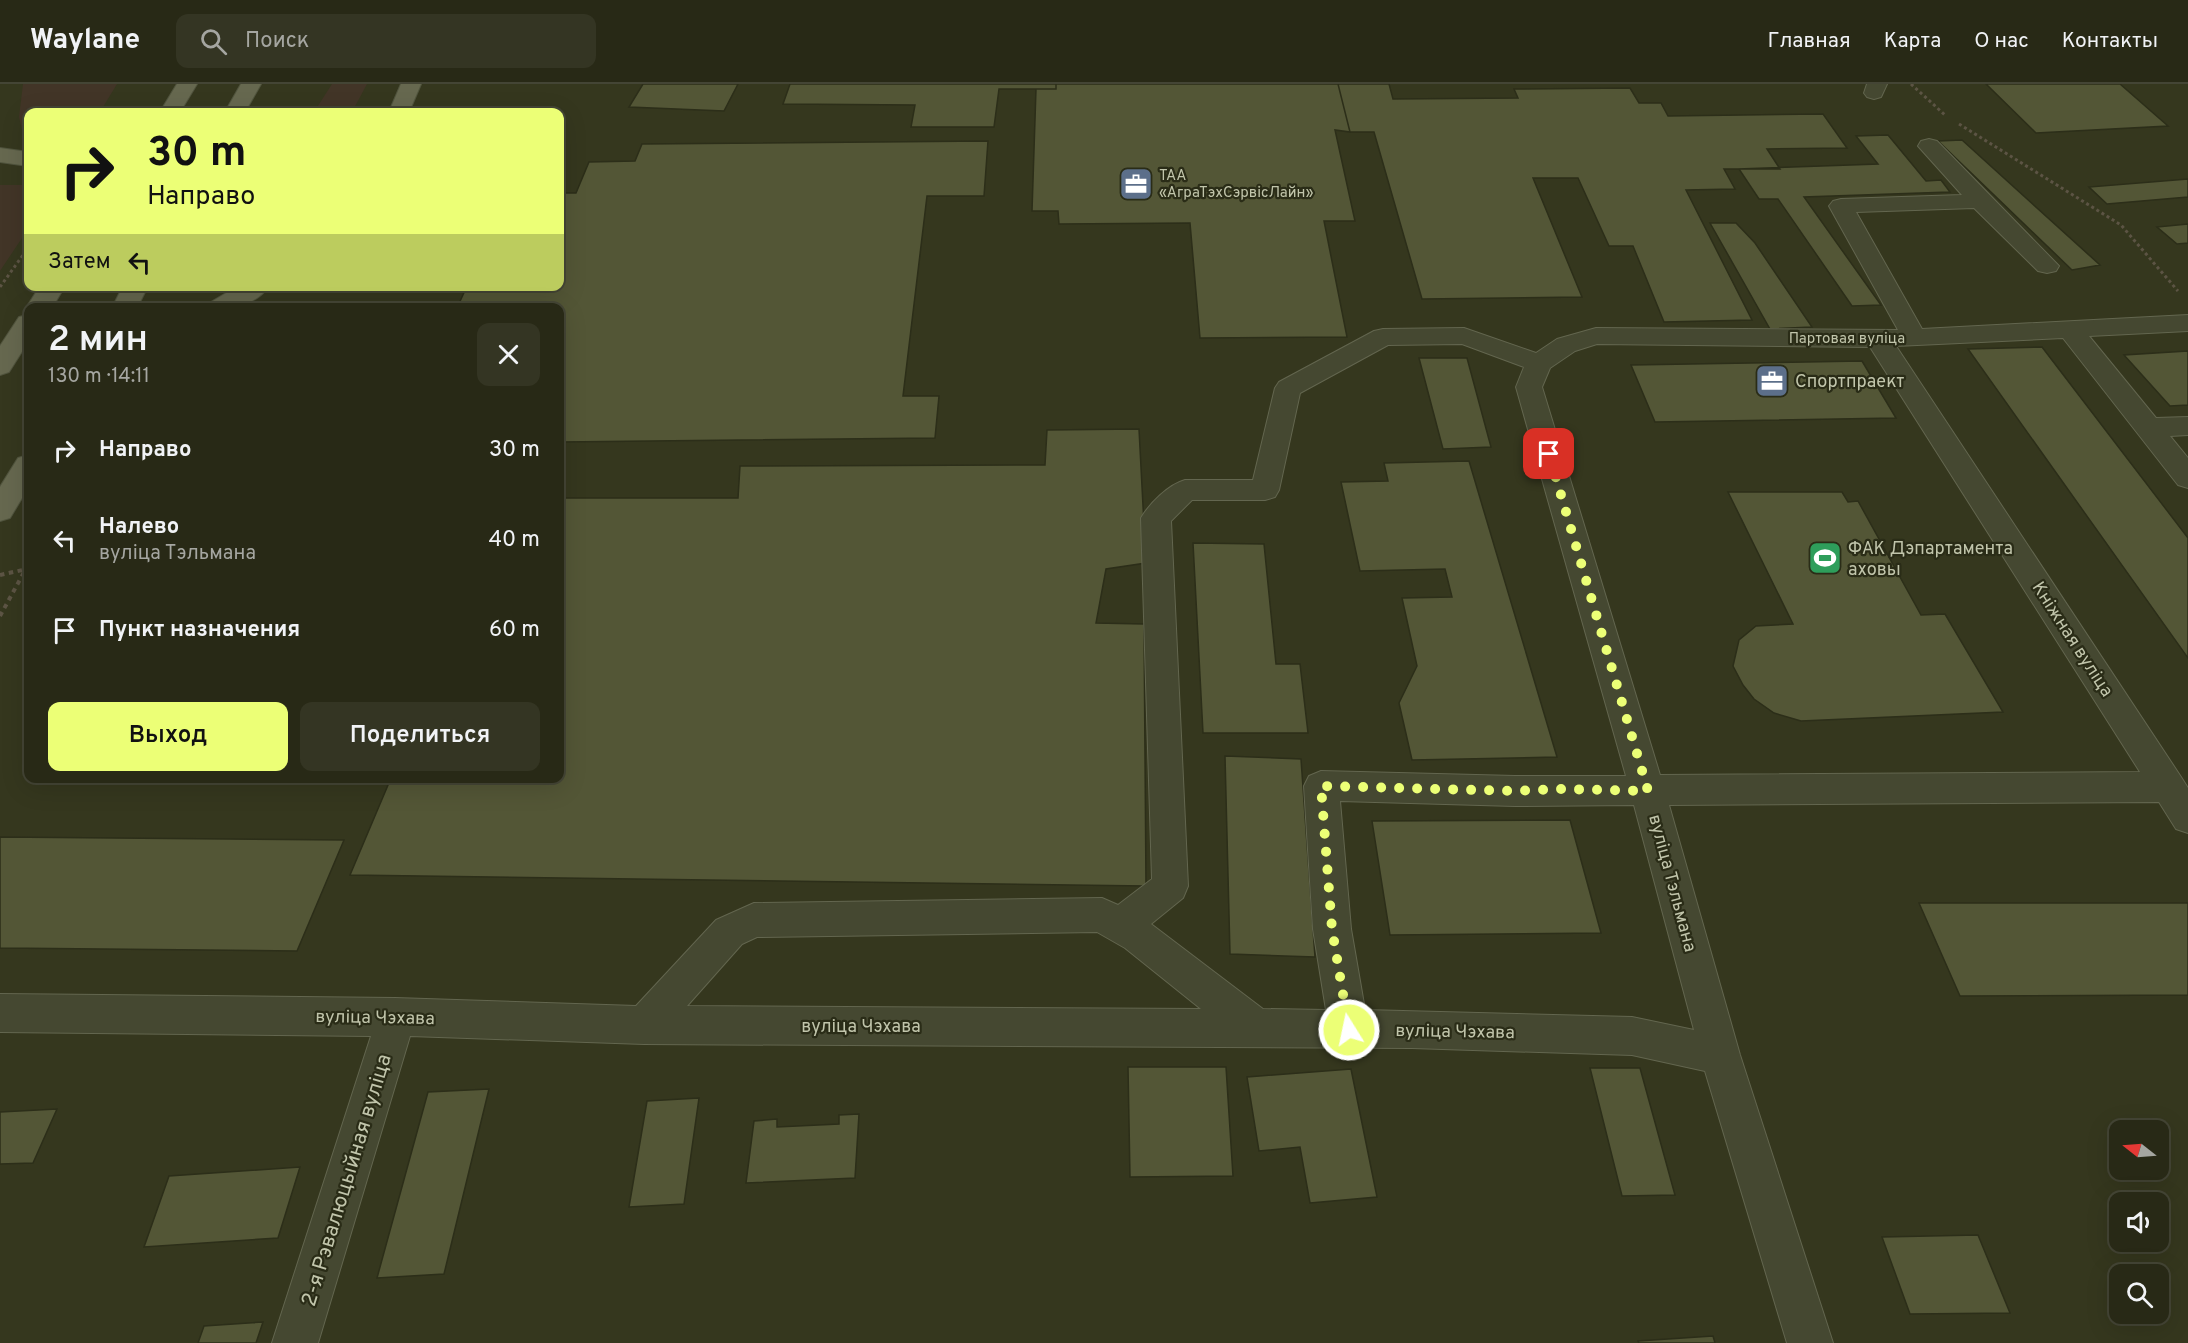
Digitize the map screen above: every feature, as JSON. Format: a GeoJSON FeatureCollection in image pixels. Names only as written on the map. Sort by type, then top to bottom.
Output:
{"type":"FeatureCollection","features":[{"type":"Feature","properties":{"kind":"main road"},"geometry":{"type":"LineString","coordinates":[[172,108],[187,84]]}},
{"type":"Feature","properties":{"kind":"main road"},"geometry":{"type":"LineString","coordinates":[[238,108],[251,84]]}},
{"type":"Feature","properties":{"kind":"main road"},"geometry":{"type":"LineString","coordinates":[[401,108],[411,84]]}},
{"type":"Feature","properties":{"kind":"main road"},"geometry":{"type":"LineString","coordinates":[[0,155],[24,158]]}},
{"type":"Feature","properties":{"kind":"main road"},"geometry":{"type":"LineString","coordinates":[[0,366],[24,329]]}},
{"type":"Feature","properties":{"kind":"main road"},"geometry":{"type":"LineString","coordinates":[[0,511],[24,472]]}},
{"type":"Feature","properties":{"kind":"street"},"geometry":{"type":"LineString","coordinates":[[1929,146],[1980,201],[2047,266]]}},
{"type":"Feature","properties":{"kind":"street"},"geometry":{"type":"LineString","coordinates":[[1915,338],[1841,206],[1980,201]]}},
{"type":"Feature","properties":{"kind":"street","name":"Партовая вуліца"},"geometry":{"type":"LineString","coordinates":[[1534,375],[1566,345],[1596,336],[1878,339],[2188,323]]}},
{"type":"Feature","properties":{"kind":"street"},"geometry":{"type":"LineString","coordinates":[[2070,329],[2188,478]]}},
{"type":"Feature","properties":{"kind":"street"},"geometry":{"type":"LineString","coordinates":[[1120,926],[1170,886],[1156,518],[1185,490],[1265,490],[1288,388],[1383,337],[1464,336],[1534,375]]}},
{"type":"Feature","properties":{"kind":"street","name":"Кніжная вуліца"},"geometry":{"type":"LineString","coordinates":[[1878,339],[2188,818]]}},
{"type":"Feature","properties":{"kind":"street","name":"вуліца Тэльмана"},"geometry":{"type":"LineString","coordinates":[[1534,375],[1720,1055],[1810,1343]]}},
{"type":"Feature","properties":{"kind":"street"},"geometry":{"type":"LineString","coordinates":[[2148,428],[2188,426]]}},
{"type":"Feature","properties":{"kind":"street"},"geometry":{"type":"LineString","coordinates":[[1349,1030],[1332,929],[1321,786],[1515,791],[2169,787]]}},
{"type":"Feature","properties":{"kind":"street"},"geometry":{"type":"LineString","coordinates":[[644,1025],[729,932],[754,920],[1102,915],[1138,936],[1255,1027]]}},
{"type":"Feature","properties":{"kind":"street","name":"вуліца Чэхава"},"geometry":{"type":"LineString","coordinates":[[0,1013],[395,1017],[644,1025],[1412,1029],[1632,1036],[1720,1055]]}},
{"type":"Feature","properties":{"kind":"street","name":"2-я Рэвалюцыйная вуліца"},"geometry":{"type":"LineString","coordinates":[[295,1343],[385,1057],[395,1017]]}},
{"type":"Feature","properties":{"kind":"path"},"geometry":{"type":"LineString","coordinates":[[1911,84],[1947,116]]}},
{"type":"Feature","properties":{"kind":"path"},"geometry":{"type":"LineString","coordinates":[[1956,122],[2121,225],[2181,294]]}},
{"type":"Feature","properties":{"kind":"path"},"geometry":{"type":"LineString","coordinates":[[0,287],[24,254]]}},
{"type":"Feature","properties":{"kind":"path"},"geometry":{"type":"LineString","coordinates":[[0,575],[24,568]]}},
{"type":"Feature","properties":{"kind":"path"},"geometry":{"type":"LineString","coordinates":[[0,616],[24,574]]}},
{"type":"Feature","properties":{"kind":"shaded area"},"geometry":{"type":"Polygon","coordinates":[[[23,84],[117,84],[102,108],[24,108],[24,131],[19,117],[23,84]]]}},
{"type":"Feature","properties":{"kind":"shaded area"},"geometry":{"type":"Polygon","coordinates":[[[332,84],[367,84],[354,108],[317,108],[332,84]]]}},
{"type":"Feature","properties":{"kind":"shaded area"},"geometry":{"type":"Polygon","coordinates":[[[0,185],[24,185],[24,235],[0,271],[0,185]]]}},
{"type":"Feature","properties":{"kind":"building"},"geometry":{"type":"Polygon","coordinates":[[[643,84],[738,84],[724,111],[629,107],[643,84]]]}},
{"type":"Feature","properties":{"kind":"building"},"geometry":{"type":"Polygon","coordinates":[[[790,84],[1056,84],[1056,89],[999,89],[994,127],[911,127],[915,105],[783,104],[790,84]]]}},
{"type":"Feature","properties":{"kind":"building"},"geometry":{"type":"Polygon","coordinates":[[[1056,84],[1338,84],[1350,132],[1335,130],[1355,221],[1324,221],[1347,337],[1200,338],[1190,223],[1059,224],[1058,211],[1032,211],[1036,89],[1056,89],[1056,84]]]}},
{"type":"Feature","properties":{"kind":"building"},"geometry":{"type":"Polygon","coordinates":[[[1338,84],[1389,84],[1393,99],[1518,98],[1514,89],[1630,88],[1639,103],[1661,103],[1668,116],[1823,114],[1847,148],[1767,149],[1780,169],[1724,169],[1735,189],[1686,190],[1752,320],[1664,322],[1633,246],[1609,246],[1578,178],[1533,178],[1582,297],[1422,299],[1374,132],[1350,132],[1338,84]]]}},
{"type":"Feature","properties":{"kind":"building"},"geometry":{"type":"Polygon","coordinates":[[[1986,84],[2120,84],[2168,126],[2036,133],[1986,84]]]}},
{"type":"Feature","properties":{"kind":"building"},"geometry":{"type":"Polygon","coordinates":[[[1888,135],[1926,181],[1941,180],[1950,192],[1804,197],[1881,305],[1852,306],[1778,199],[1759,199],[1739,169],[1878,164],[1856,136],[1888,135]]]}},
{"type":"Feature","properties":{"kind":"building"},"geometry":{"type":"Polygon","coordinates":[[[1962,140],[2100,265],[2072,270],[1938,141],[1962,140]]]}},
{"type":"Feature","properties":{"kind":"building"},"geometry":{"type":"Polygon","coordinates":[[[988,141],[984,196],[927,196],[903,396],[939,396],[935,438],[564,442],[564,303],[459,303],[465,291],[564,291],[564,193],[576,193],[589,162],[635,161],[642,144],[988,141]]]}},
{"type":"Feature","properties":{"kind":"building"},"geometry":{"type":"Polygon","coordinates":[[[2188,179],[2188,197],[2107,204],[2089,187],[2188,179]]]}},
{"type":"Feature","properties":{"kind":"building"},"geometry":{"type":"Polygon","coordinates":[[[1710,223],[1736,223],[1755,243],[1812,327],[1770,329],[1710,223]]]}},
{"type":"Feature","properties":{"kind":"building"},"geometry":{"type":"Polygon","coordinates":[[[2188,224],[2188,243],[2177,244],[2157,227],[2188,224]]]}},
{"type":"Feature","properties":{"kind":"building"},"geometry":{"type":"Polygon","coordinates":[[[2042,347],[2188,538],[2188,658],[1968,349],[2042,347]]]}},
{"type":"Feature","properties":{"kind":"building"},"geometry":{"type":"Polygon","coordinates":[[[2188,351],[2188,405],[2170,406],[2124,355],[2188,351]]]}},
{"type":"Feature","properties":{"kind":"building"},"geometry":{"type":"Polygon","coordinates":[[[1419,358],[1467,358],[1491,447],[1443,449],[1419,358]]]}},
{"type":"Feature","properties":{"kind":"building"},"geometry":{"type":"Polygon","coordinates":[[[1862,361],[1896,418],[1655,422],[1631,365],[1862,361]]]}},
{"type":"Feature","properties":{"kind":"building"},"geometry":{"type":"Polygon","coordinates":[[[1139,429],[1146,563],[1106,569],[1096,623],[1144,624],[1146,886],[350,875],[389,783],[564,783],[564,498],[738,498],[740,466],[1045,465],[1047,430],[1139,429]]]}},
{"type":"Feature","properties":{"kind":"building"},"geometry":{"type":"Polygon","coordinates":[[[1469,461],[1557,757],[1412,760],[1399,703],[1417,666],[1402,598],[1452,597],[1445,569],[1360,571],[1341,482],[1388,481],[1384,463],[1469,461]]]}},
{"type":"Feature","properties":{"kind":"building","name":"ФАК Дэпартамента аховы"},"geometry":{"type":"Polygon","coordinates":[[[1728,492],[1842,492],[1848,502],[1858,501],[1921,615],[1945,614],[2003,712],[1801,721],[1774,713],[1754,699],[1733,666],[1739,640],[1756,626],[1793,624],[1728,492]]]}},
{"type":"Feature","properties":{"kind":"building"},"geometry":{"type":"Polygon","coordinates":[[[1193,543],[1264,544],[1276,664],[1300,664],[1308,733],[1203,733],[1193,543]]]}},
{"type":"Feature","properties":{"kind":"building"},"geometry":{"type":"Polygon","coordinates":[[[1225,756],[1301,759],[1315,957],[1230,954],[1225,756]]]}},
{"type":"Feature","properties":{"kind":"building"},"geometry":{"type":"Polygon","coordinates":[[[1570,820],[1601,933],[1390,935],[1372,821],[1570,820]]]}},
{"type":"Feature","properties":{"kind":"building"},"geometry":{"type":"Polygon","coordinates":[[[0,837],[344,840],[297,951],[0,948],[0,837]]]}},
{"type":"Feature","properties":{"kind":"building"},"geometry":{"type":"Polygon","coordinates":[[[1919,903],[2188,903],[2188,995],[1960,996],[1919,903]]]}},
{"type":"Feature","properties":{"kind":"building"},"geometry":{"type":"Polygon","coordinates":[[[1128,1067],[1226,1067],[1233,1176],[1130,1177],[1128,1067]]]}},
{"type":"Feature","properties":{"kind":"building"},"geometry":{"type":"Polygon","coordinates":[[[1590,1068],[1640,1068],[1675,1195],[1622,1196],[1590,1068]]]}},
{"type":"Feature","properties":{"kind":"building"},"geometry":{"type":"Polygon","coordinates":[[[1351,1069],[1377,1197],[1310,1203],[1300,1147],[1259,1151],[1247,1077],[1351,1069]]]}},
{"type":"Feature","properties":{"kind":"building"},"geometry":{"type":"Polygon","coordinates":[[[489,1089],[444,1274],[377,1278],[428,1092],[489,1089]]]}},
{"type":"Feature","properties":{"kind":"building"},"geometry":{"type":"Polygon","coordinates":[[[699,1098],[684,1204],[629,1207],[647,1101],[699,1098]]]}},
{"type":"Feature","properties":{"kind":"building"},"geometry":{"type":"Polygon","coordinates":[[[57,1109],[33,1163],[0,1164],[0,1112],[57,1109]]]}},
{"type":"Feature","properties":{"kind":"building"},"geometry":{"type":"Polygon","coordinates":[[[859,1114],[855,1178],[746,1183],[754,1121],[777,1119],[777,1127],[839,1124],[839,1115],[859,1114]]]}},
{"type":"Feature","properties":{"kind":"building"},"geometry":{"type":"Polygon","coordinates":[[[300,1167],[278,1238],[144,1247],[169,1176],[300,1167]]]}},
{"type":"Feature","properties":{"kind":"building"},"geometry":{"type":"Polygon","coordinates":[[[1978,1235],[2010,1313],[1910,1314],[1882,1237],[1978,1235]]]}},
{"type":"Feature","properties":{"kind":"building"},"geometry":{"type":"Polygon","coordinates":[[[263,1322],[256,1343],[198,1343],[204,1326],[263,1322]]]}},
{"type":"Feature","properties":{"kind":"building"},"geometry":{"type":"Polygon","coordinates":[[[1713,1336],[1715,1343],[1639,1343],[1638,1341],[1713,1336]]]}},
{"type":"Feature","properties":{"kind":"place","name":"ТАА «АграТэхСэрвісЛайн»"},"geometry":{"type":"Point","coordinates":[1136,184]}},
{"type":"Feature","properties":{"kind":"place","name":"Спортпраект"},"geometry":{"type":"Point","coordinates":[1772,381]}},
{"type":"Feature","properties":{"kind":"place","name":"ФАК Дэпартамента аховы"},"geometry":{"type":"Point","coordinates":[1825,558]}},
{"type":"Feature","properties":{"kind":"route"},"geometry":{"type":"LineString","coordinates":[[1349,1030],[1332,929],[1321,786],[1515,791],[1562,789],[1648,791],[1549,454]]}}]}
